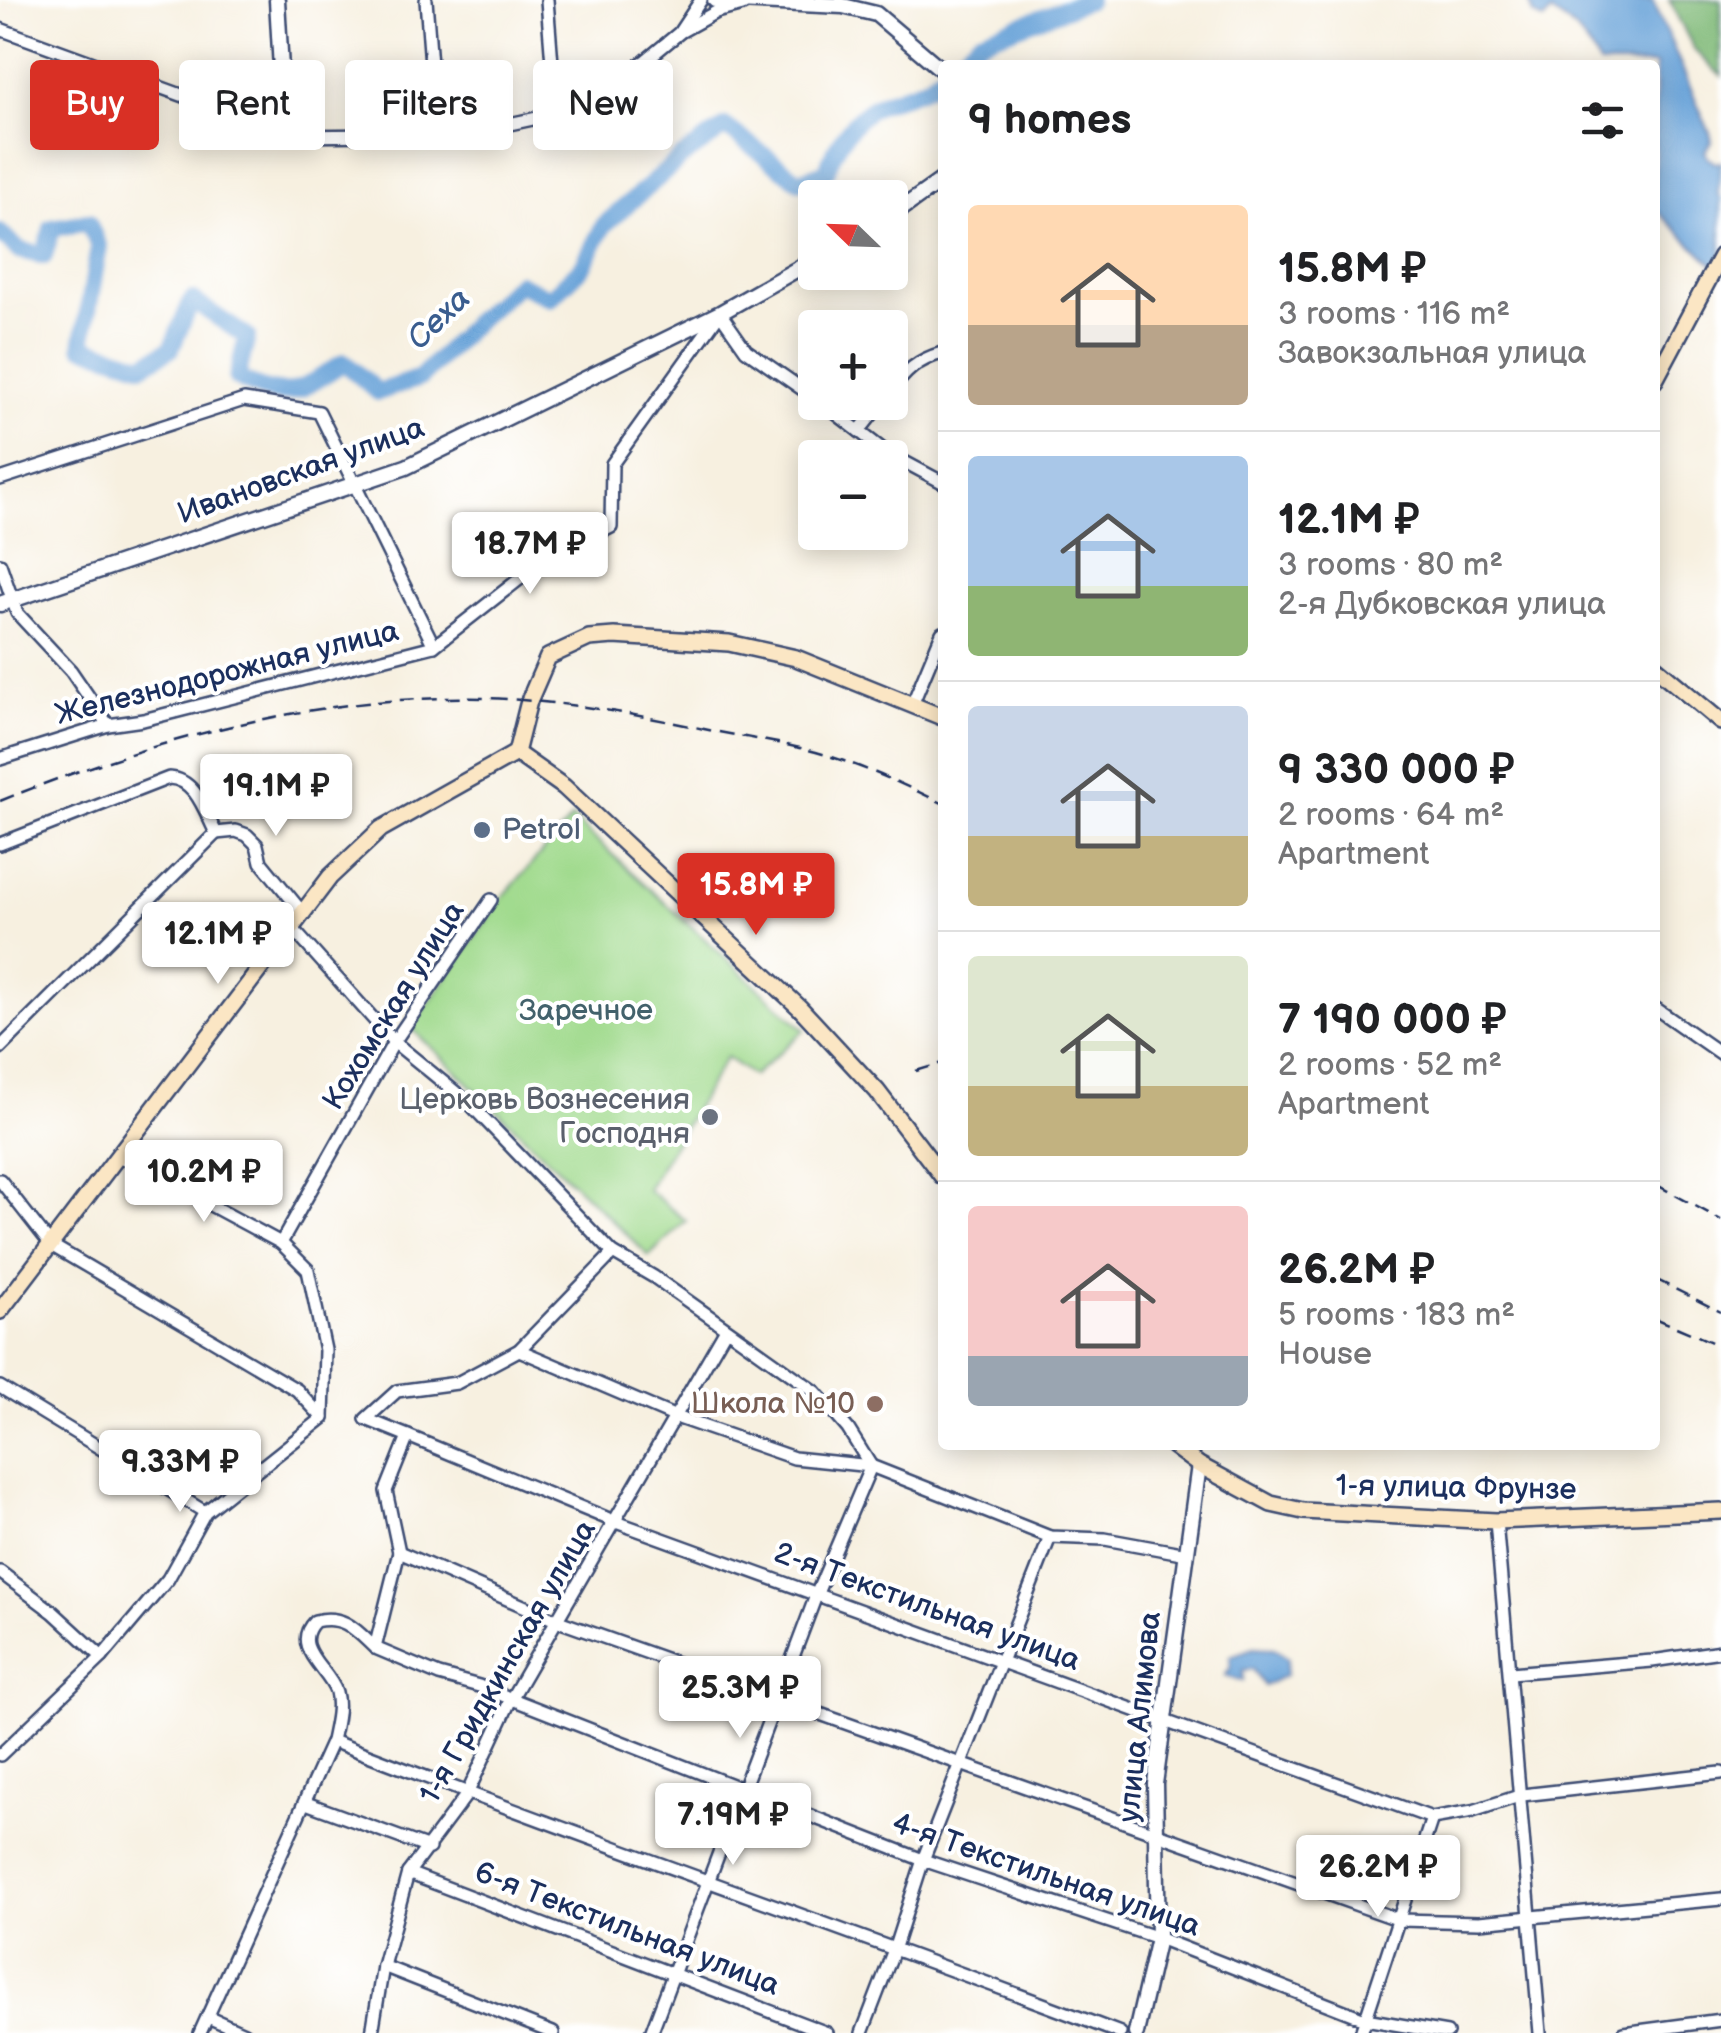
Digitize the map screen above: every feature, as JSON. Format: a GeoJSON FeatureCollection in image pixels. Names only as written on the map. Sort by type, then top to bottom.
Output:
{"type":"FeatureCollection","features":[{"type":"Feature","properties":{"kind":"main road"},"geometry":{"type":"LineString","coordinates":[[1660,371],[1721,256]]}},
{"type":"Feature","properties":{"kind":"main road"},"geometry":{"type":"LineString","coordinates":[[0,1311],[302,912],[350,856],[381,829],[516,753],[528,700],[548,656],[589,638],[672,638],[729,644],[796,658],[938,715]]}},
{"type":"Feature","properties":{"kind":"main road"},"geometry":{"type":"LineString","coordinates":[[1660,671],[1721,722]]}},
{"type":"Feature","properties":{"kind":"main road"},"geometry":{"type":"LineString","coordinates":[[516,753],[564,786],[800,1008],[877,1091],[938,1171]]}},
{"type":"Feature","properties":{"kind":"main road","name":"1-я улица Фрунзе"},"geometry":{"type":"LineString","coordinates":[[1179,1450],[1271,1504],[1303,1511],[1496,1522],[1721,1511]]}},
{"type":"Feature","properties":{"kind":"street"},"geometry":{"type":"LineString","coordinates":[[277,0],[280,60]]}},
{"type":"Feature","properties":{"kind":"street"},"geometry":{"type":"LineString","coordinates":[[426,0],[431,60]]}},
{"type":"Feature","properties":{"kind":"street"},"geometry":{"type":"LineString","coordinates":[[547,0],[552,60]]}},
{"type":"Feature","properties":{"kind":"street"},"geometry":{"type":"LineString","coordinates":[[679,33],[701,0]]}},
{"type":"Feature","properties":{"kind":"street"},"geometry":{"type":"LineString","coordinates":[[715,0],[843,6],[876,14],[938,67]]}},
{"type":"Feature","properties":{"kind":"street"},"geometry":{"type":"LineString","coordinates":[[646,60],[679,33],[716,12],[749,3]]}},
{"type":"Feature","properties":{"kind":"street"},"geometry":{"type":"LineString","coordinates":[[0,29],[179,94]]}},
{"type":"Feature","properties":{"kind":"street"},"geometry":{"type":"LineString","coordinates":[[908,204],[938,183]]}},
{"type":"Feature","properties":{"kind":"street","name":"Ивановская улица"},"geometry":{"type":"LineString","coordinates":[[6,602],[406,467],[720,313],[798,269]]}},
{"type":"Feature","properties":{"kind":"street"},"geometry":{"type":"LineString","coordinates":[[720,313],[746,350],[798,386]]}},
{"type":"Feature","properties":{"kind":"street","name":"Железнодорожная улица"},"geometry":{"type":"LineString","coordinates":[[0,759],[108,725],[143,720],[434,646],[540,563],[612,527],[612,464],[720,313]]}},
{"type":"Feature","properties":{"kind":"street"},"geometry":{"type":"LineString","coordinates":[[908,368],[938,354]]}},
{"type":"Feature","properties":{"kind":"street"},"geometry":{"type":"LineString","coordinates":[[0,479],[244,400],[319,412],[434,646]]}},
{"type":"Feature","properties":{"kind":"street"},"geometry":{"type":"LineString","coordinates":[[845,420],[886,452],[938,480]]}},
{"type":"Feature","properties":{"kind":"street"},"geometry":{"type":"LineString","coordinates":[[859,431],[868,420]]}},
{"type":"Feature","properties":{"kind":"street"},"geometry":{"type":"LineString","coordinates":[[0,564],[6,602],[71,671],[108,725]]}},
{"type":"Feature","properties":{"kind":"street"},"geometry":{"type":"LineString","coordinates":[[912,705],[938,643]]}},
{"type":"Feature","properties":{"kind":"street"},"geometry":{"type":"LineString","coordinates":[[0,844],[170,778],[179,778],[191,786],[216,833]]}},
{"type":"Feature","properties":{"kind":"street"},"geometry":{"type":"LineString","coordinates":[[0,1048],[216,833],[236,831],[247,835],[256,845],[262,862],[302,912]]}},
{"type":"Feature","properties":{"kind":"street","name":"Кохомская улица"},"geometry":{"type":"LineString","coordinates":[[280,1243],[394,1042],[491,900]]}},
{"type":"Feature","properties":{"kind":"street"},"geometry":{"type":"LineString","coordinates":[[291,927],[394,1042],[471,1105],[613,1253],[654,1277],[816,1392],[848,1429],[871,1466]]}},
{"type":"Feature","properties":{"kind":"street"},"geometry":{"type":"LineString","coordinates":[[1660,1011],[1721,1054]]}},
{"type":"Feature","properties":{"kind":"street"},"geometry":{"type":"LineString","coordinates":[[0,1754],[102,1657],[168,1579],[205,1512],[323,1418],[326,1350],[308,1270],[280,1243],[119,1156]]}},
{"type":"Feature","properties":{"kind":"street"},"geometry":{"type":"LineString","coordinates":[[0,1180],[52,1244],[298,1390],[323,1418]]}},
{"type":"Feature","properties":{"kind":"street"},"geometry":{"type":"LineString","coordinates":[[613,1253],[519,1350],[676,1418],[794,1458],[871,1466],[1050,1537],[1105,1539],[1187,1554]]}},
{"type":"Feature","properties":{"kind":"street","name":"1-я Гридкинская улица"},"geometry":{"type":"LineString","coordinates":[[372,2033],[383,1966],[408,1872],[466,1794],[511,1699],[726,1329]]}},
{"type":"Feature","properties":{"kind":"street","name":"2-я Текстильная улица"},"geometry":{"type":"LineString","coordinates":[[519,1350],[457,1382],[397,1391],[366,1418],[616,1522],[1432,1818]]}},
{"type":"Feature","properties":{"kind":"street"},"geometry":{"type":"LineString","coordinates":[[0,1386],[205,1512]]}},
{"type":"Feature","properties":{"kind":"street"},"geometry":{"type":"LineString","coordinates":[[375,1648],[400,1552],[386,1491],[408,1436]]}},
{"type":"Feature","properties":{"kind":"street","name":"улица Алимова"},"geometry":{"type":"LineString","coordinates":[[1136,2033],[1158,1938],[1155,1784],[1199,1465]]}},
{"type":"Feature","properties":{"kind":"street"},"geometry":{"type":"LineString","coordinates":[[651,2033],[818,1593],[871,1466]]}},
{"type":"Feature","properties":{"kind":"street"},"geometry":{"type":"LineString","coordinates":[[1496,1522],[1540,2033]]}},
{"type":"Feature","properties":{"kind":"street"},"geometry":{"type":"LineString","coordinates":[[862,2033],[896,1947],[923,1860],[1050,1537]]}},
{"type":"Feature","properties":{"kind":"street"},"geometry":{"type":"LineString","coordinates":[[400,1552],[558,1621],[1400,1920],[1479,1922],[1721,1899]]}},
{"type":"Feature","properties":{"kind":"street"},"geometry":{"type":"LineString","coordinates":[[0,1572],[53,1612],[102,1657]]}},
{"type":"Feature","properties":{"kind":"street","name":"4-я Текстильная улица"},"geometry":{"type":"LineString","coordinates":[[332,1742],[335,1687],[311,1656],[306,1640],[315,1621],[338,1619],[350,1624],[375,1648],[439,1675],[479,1686],[923,1860],[1158,1938],[1365,2019],[1447,2033]]}},
{"type":"Feature","properties":{"kind":"street"},"geometry":{"type":"LineString","coordinates":[[1511,1673],[1721,1651]]}},
{"type":"Feature","properties":{"kind":"street"},"geometry":{"type":"LineString","coordinates":[[200,2033],[332,1742],[466,1794],[896,1947],[1120,2033]]}},
{"type":"Feature","properties":{"kind":"street"},"geometry":{"type":"LineString","coordinates":[[1361,2033],[1432,1818],[1473,1811],[1522,1795],[1721,1774]]}},
{"type":"Feature","properties":{"kind":"street"},"geometry":{"type":"LineString","coordinates":[[306,1804],[428,1848]]}},
{"type":"Feature","properties":{"kind":"street","name":"6-я Текстильная улица"},"geometry":{"type":"LineString","coordinates":[[408,1872],[827,2033]]}},
{"type":"Feature","properties":{"kind":"street"},"geometry":{"type":"LineString","coordinates":[[383,1966],[553,2033]]}},
{"type":"Feature","properties":{"kind":"street"},"geometry":{"type":"LineString","coordinates":[[208,2016],[244,2033]]}},
{"type":"Feature","properties":{"kind":"street"},"geometry":{"type":"LineString","coordinates":[[1623,2033],[1721,2020]]}},
{"type":"Feature","properties":{"kind":"green space"},"geometry":{"type":"Polygon","coordinates":[[[1669,0],[1721,0],[1721,76],[1695,51],[1669,0]]]}},
{"type":"Feature","properties":{"kind":"green space","name":"Заречное"},"geometry":{"type":"Polygon","coordinates":[[[572,818],[805,1030],[753,1076],[726,1057],[647,1189],[686,1221],[649,1256],[411,1028],[501,899],[572,818]]]}},
{"type":"Feature","properties":{"kind":"water"},"geometry":{"type":"Polygon","coordinates":[[[1529,0],[1653,0],[1710,133],[1712,142],[1705,151],[1707,157],[1721,162],[1721,272],[1660,214],[1660,60],[1596,60],[1574,28],[1551,13],[1543,21],[1534,15],[1529,0]]]}},
{"type":"Feature","properties":{"kind":"water"},"geometry":{"type":"Polygon","coordinates":[[[1253,1648],[1274,1649],[1288,1658],[1286,1675],[1264,1686],[1253,1669],[1243,1670],[1243,1681],[1225,1676],[1231,1667],[1230,1656],[1253,1648]]]}},
{"type":"Feature","properties":{"kind":"waterway","name":"Сеха"},"geometry":{"type":"LineString","coordinates":[[959,60],[981,40],[1088,0]]}},
{"type":"Feature","properties":{"kind":"waterway","name":"Сеха"},"geometry":{"type":"LineString","coordinates":[[0,233],[19,250],[44,256],[52,228],[88,222],[99,247],[82,346],[143,365],[171,349],[192,300],[247,337],[237,378],[270,391],[293,391],[344,362],[378,392],[420,378],[519,283],[550,298],[583,266],[604,225],[682,157],[726,127],[799,181],[827,171],[844,136],[872,108],[938,78]]}},
{"type":"Feature","properties":{"kind":"railway"},"geometry":{"type":"LineString","coordinates":[[0,801],[108,761],[277,716],[392,701],[481,698],[609,711],[789,745],[864,769],[938,801]]}},
{"type":"Feature","properties":{"kind":"railway"},"geometry":{"type":"LineString","coordinates":[[916,1071],[938,1064]]}},
{"type":"Feature","properties":{"kind":"railway"},"geometry":{"type":"LineString","coordinates":[[1660,1187],[1721,1220]]}},
{"type":"Feature","properties":{"kind":"railway"},"geometry":{"type":"LineString","coordinates":[[1660,1282],[1721,1312]]}},
{"type":"Feature","properties":{"kind":"railway"},"geometry":{"type":"LineString","coordinates":[[1660,1320],[1721,1346]]}},
{"type":"Feature","properties":{"kind":"place","name":"Petrol"},"geometry":{"type":"Point","coordinates":[482,830]}},
{"type":"Feature","properties":{"kind":"place","name":"Церковь Вознесения Господня"},"geometry":{"type":"Point","coordinates":[710,1117]}},
{"type":"Feature","properties":{"kind":"place","name":"Школа №10"},"geometry":{"type":"Point","coordinates":[875,1404]}}]}
